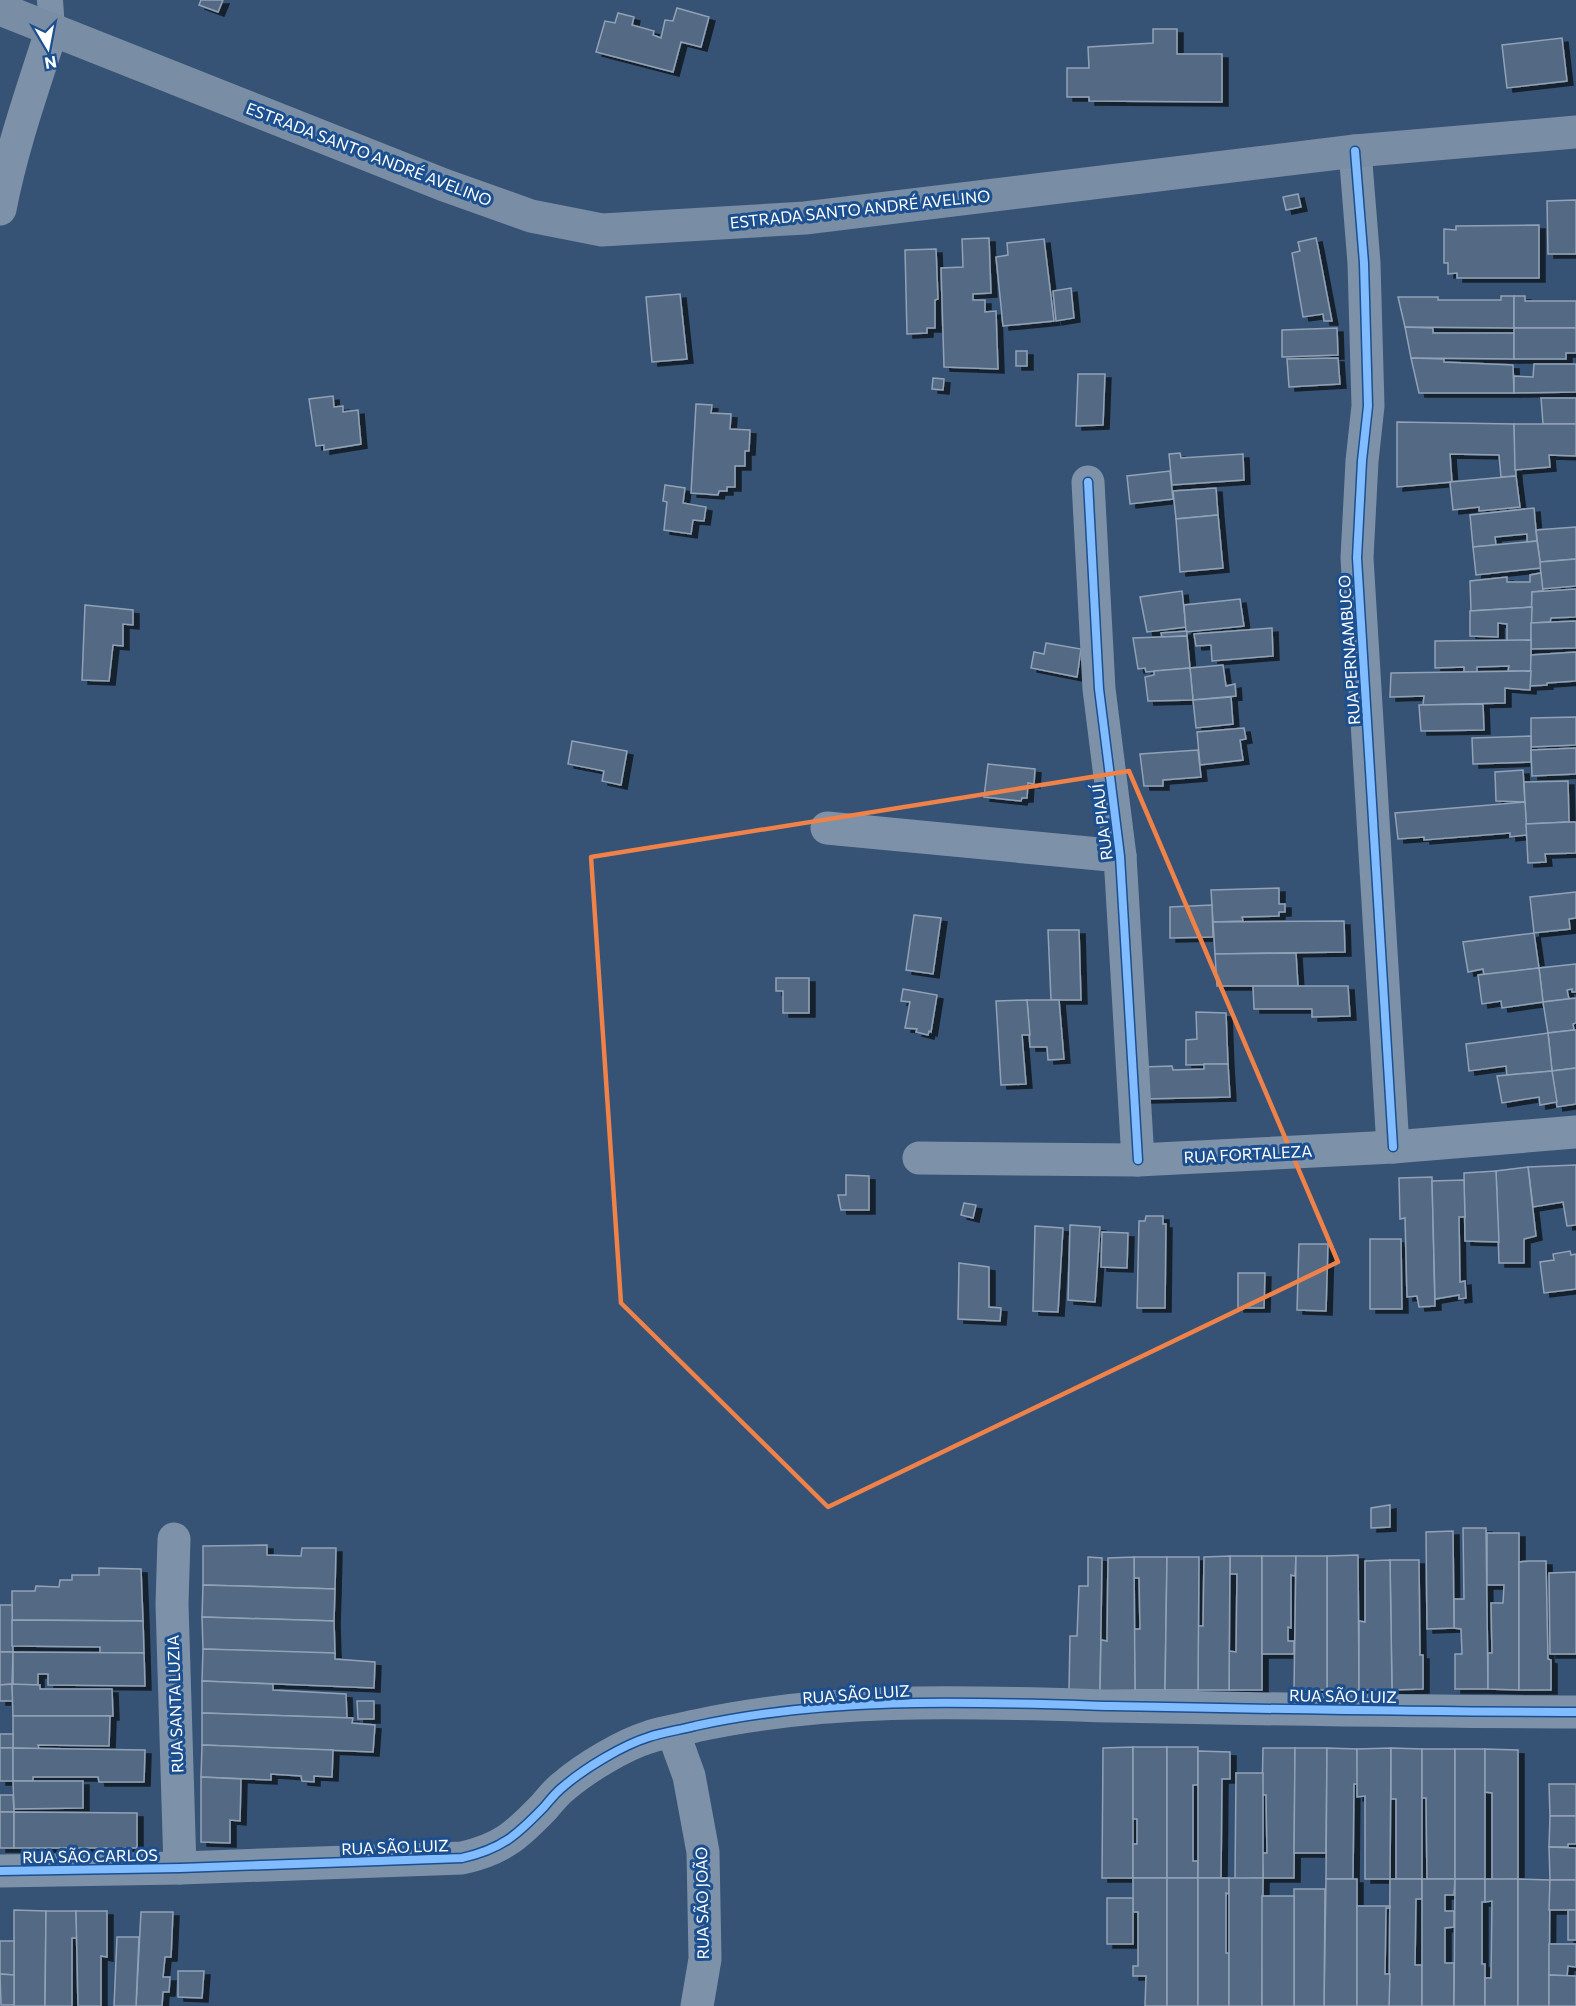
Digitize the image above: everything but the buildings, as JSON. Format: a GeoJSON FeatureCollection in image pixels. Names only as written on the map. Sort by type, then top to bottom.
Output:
{"type":"FeatureCollection","features":[{"type":"Feature","properties":{"kind":"main road","name":"ESTRADA SANTO ANDRÉ AVELINO"},"geometry":{"type":"LineString","coordinates":[[0,9],[51,14],[444,185],[531,216],[602,230],[805,218],[1355,151],[1576,132]]}},
{"type":"Feature","properties":{"kind":"street"},"geometry":{"type":"LineString","coordinates":[[0,209],[51,14]]}},
{"type":"Feature","properties":{"kind":"street","name":"RUA PERNAMBUCO"},"geometry":{"type":"LineString","coordinates":[[1355,151],[1364,263],[1368,406],[1362,461],[1357,558],[1393,1147]]}},
{"type":"Feature","properties":{"kind":"street","name":"RUA PIAUÍ"},"geometry":{"type":"LineString","coordinates":[[1088,483],[1099,689],[1120,856],[1138,1160]]}},
{"type":"Feature","properties":{"kind":"street"},"geometry":{"type":"LineString","coordinates":[[827,828],[1120,856]]}},
{"type":"Feature","properties":{"kind":"street","name":"RUA FORTALEZA"},"geometry":{"type":"LineString","coordinates":[[919,1158],[1138,1160],[1393,1147],[1576,1132]]}},
{"type":"Feature","properties":{"kind":"street","name":"RUA SANTA LUZIA"},"geometry":{"type":"LineString","coordinates":[[174,1539],[172,1604],[180,1868]]}},
{"type":"Feature","properties":{"kind":"street","name":"RUA SÃO LUIZ"},"geometry":{"type":"LineString","coordinates":[[180,1868],[462,1858],[482,1854],[502,1845],[523,1829],[563,1786],[598,1762],[648,1737],[764,1714],[908,1703],[1576,1712]]}},
{"type":"Feature","properties":{"kind":"street","name":"RUA SÃO JOÃO"},"geometry":{"type":"LineString","coordinates":[[673,1731],[689,1776],[703,1852],[705,1959],[697,2006]]}},
{"type":"Feature","properties":{"kind":"street","name":"RUA SÃO CARLOS"},"geometry":{"type":"LineString","coordinates":[[0,1871],[180,1868]]}},
{"type":"Feature","properties":{"kind":"highlighted area"},"geometry":{"type":"Polygon","coordinates":[[[1129,771],[1338,1262],[828,1507],[621,1303],[591,857],[1129,771]]]}},
{"type":"Feature","properties":{"kind":"cycle path"},"geometry":{"type":"LineString","coordinates":[[1355,151],[1364,263],[1368,406],[1362,461],[1357,558],[1393,1147]]}},
{"type":"Feature","properties":{"kind":"cycle path"},"geometry":{"type":"LineString","coordinates":[[1088,482],[1099,689],[1120,856],[1138,1160]]}},
{"type":"Feature","properties":{"kind":"cycle path"},"geometry":{"type":"LineString","coordinates":[[0,1871],[180,1868],[462,1858],[488,1850],[508,1840],[573,1779],[628,1745],[655,1735],[695,1726],[746,1716],[798,1710],[850,1705],[955,1703],[1576,1712]]}}]}
